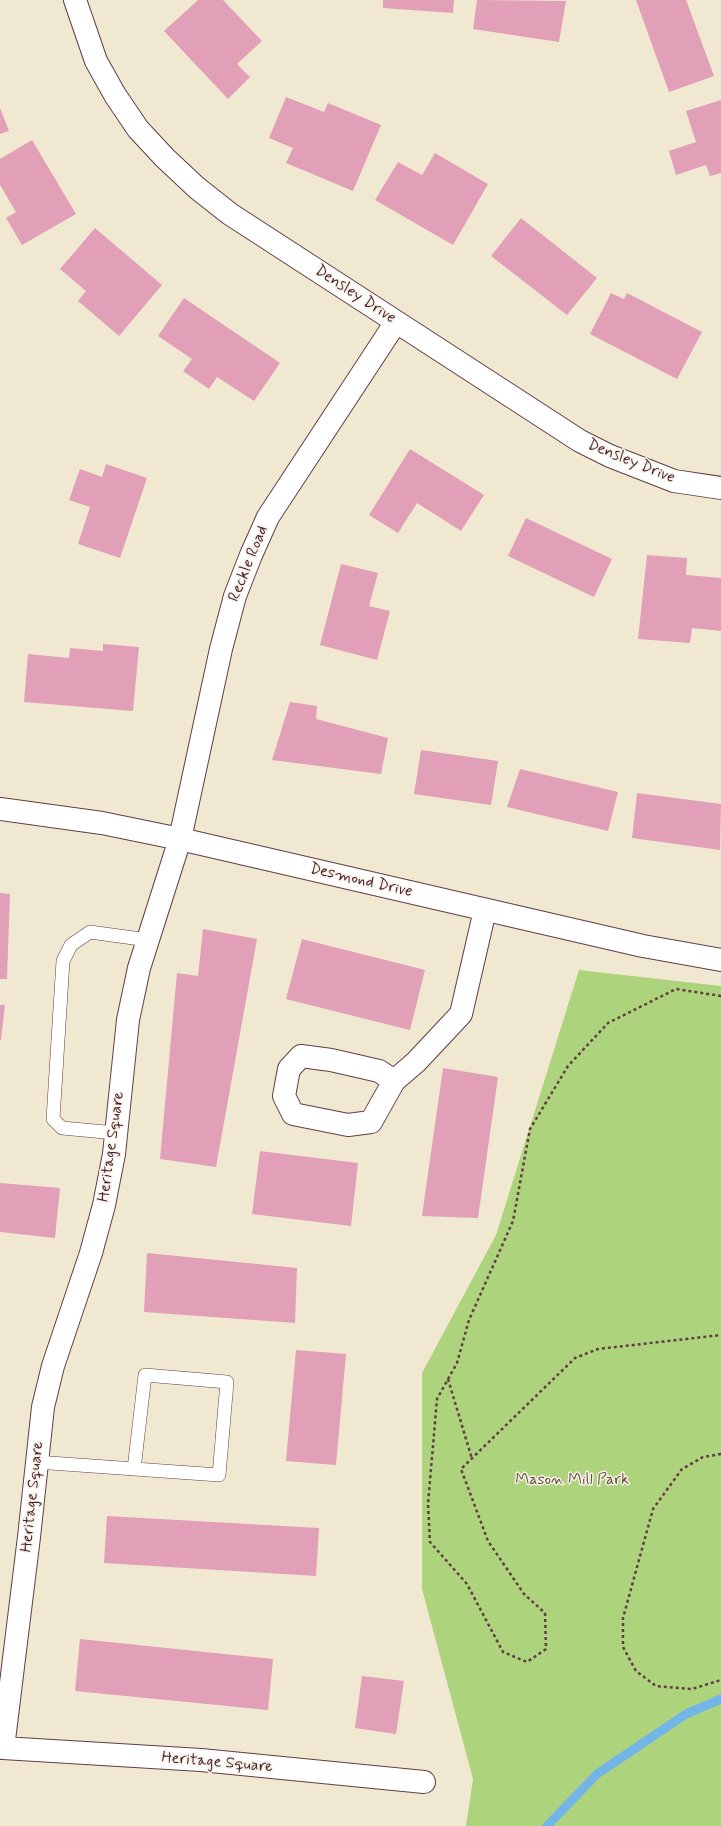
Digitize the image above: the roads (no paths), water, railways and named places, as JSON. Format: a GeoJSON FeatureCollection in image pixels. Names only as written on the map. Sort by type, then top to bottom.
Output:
{"type":"FeatureCollection","features":[{"type":"Feature","properties":{"kind":"street","name":"Densley Drive"},"geometry":{"type":"LineString","coordinates":[[74,0],[96,61],[115,95],[138,129],[165,158],[197,188],[230,214],[555,425],[610,456],[674,480],[721,488]]}},
{"type":"Feature","properties":{"kind":"street","name":"Reckle Road"},"geometry":{"type":"LineString","coordinates":[[180,839],[221,649],[235,596],[251,555],[268,517],[396,322]]}},
{"type":"Feature","properties":{"kind":"street","name":"Desmond Drive"},"geometry":{"type":"LineString","coordinates":[[0,809],[102,823],[180,839],[643,946],[721,960]]}},
{"type":"Feature","properties":{"kind":"street","name":"Heritage Square"},"geometry":{"type":"LineString","coordinates":[[180,839],[139,968],[128,1020],[114,1154],[104,1205],[91,1253],[56,1359],[43,1407],[36,1462],[30,1537],[3,1748],[201,1760],[424,1782]]}},
{"type":"Feature","properties":{"kind":"street"},"geometry":{"type":"LineString","coordinates":[[394,1081],[379,1071],[331,1060],[301,1056],[289,1069],[284,1096],[293,1114],[348,1125],[371,1122],[394,1081],[416,1062],[461,1014],[485,910]]}},
{"type":"Feature","properties":{"kind":"lane"},"geometry":{"type":"LineString","coordinates":[[116,1133],[62,1128],[53,1119],[63,961],[71,945],[90,932],[148,940]]}},
{"type":"Feature","properties":{"kind":"lane"},"geometry":{"type":"LineString","coordinates":[[36,1462],[134,1469],[219,1475],[227,1382],[144,1375],[134,1469]]}},
{"type":"Feature","properties":{"kind":"waterway"},"geometry":{"type":"LineString","coordinates":[[547,1826],[597,1774],[686,1714],[721,1699]]}},
{"type":"Feature","properties":{"kind":"park label","name":"Mason Mill Park"},"geometry":{"type":"Point","coordinates":[572,1481]}}]}
